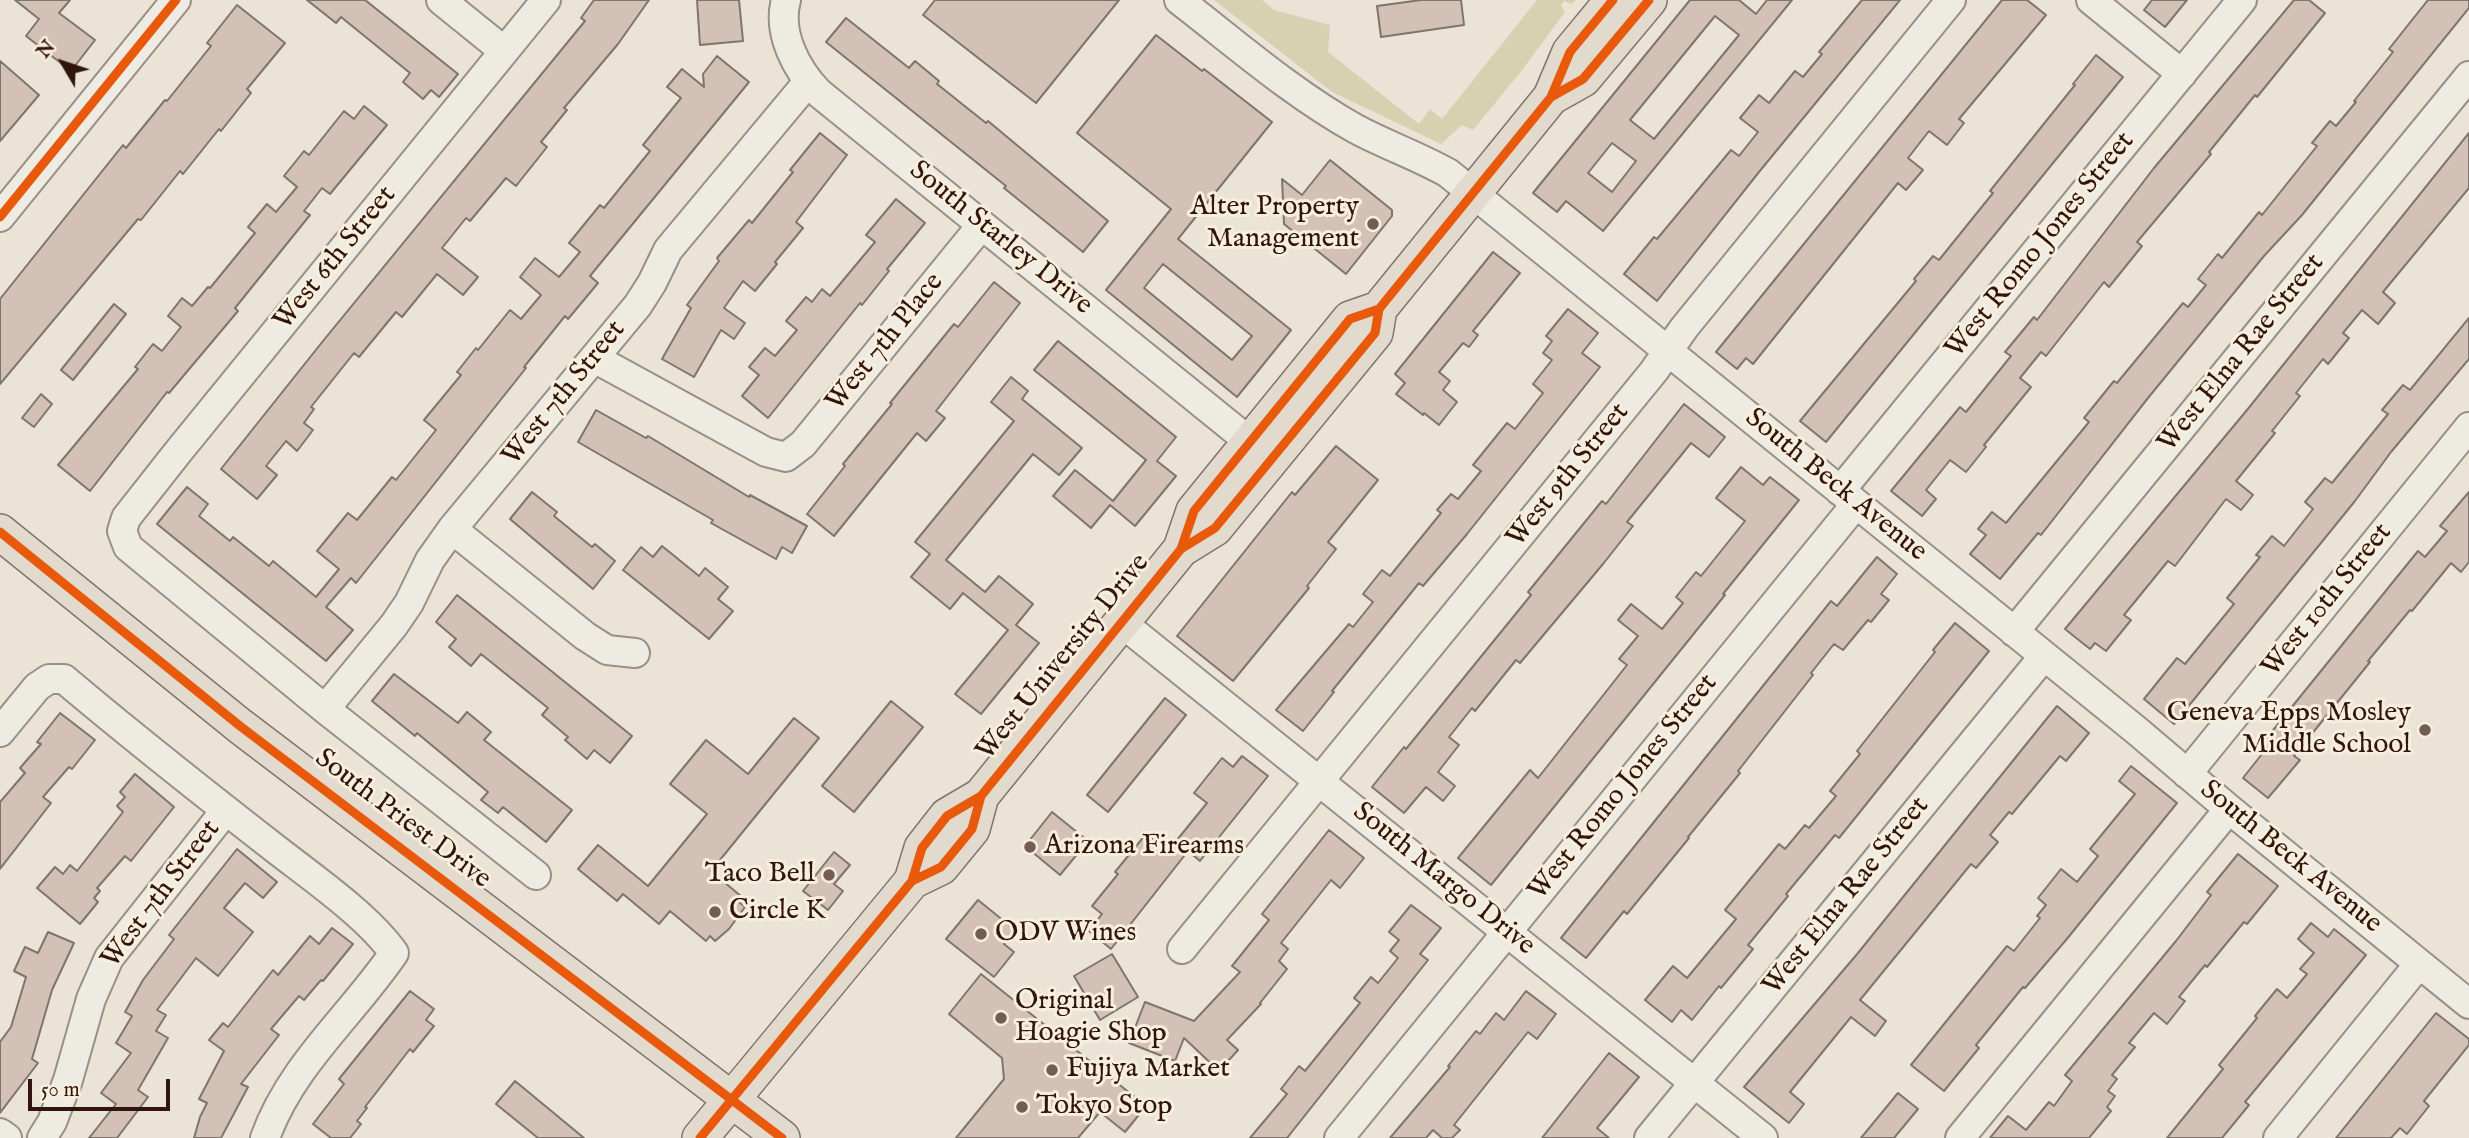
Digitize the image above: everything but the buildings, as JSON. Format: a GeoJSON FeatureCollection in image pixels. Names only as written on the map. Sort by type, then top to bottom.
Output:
{"type":"FeatureCollection","features":[{"type":"Feature","properties":{"kind":"main road","name":"West University Drive"},"geometry":{"type":"LineString","coordinates":[[700,1138],[912,881],[922,848],[947,816],[981,796],[1181,549],[1194,511],[1350,319],[1378,309],[1551,97],[1570,52],[1613,0]]}},
{"type":"Feature","properties":{"kind":"main road","name":"West University Drive"},"geometry":{"type":"LineString","coordinates":[[1551,97],[1583,79],[1649,0]]}},
{"type":"Feature","properties":{"kind":"main road","name":"West University Drive"},"geometry":{"type":"LineString","coordinates":[[1181,549],[1215,528],[1375,333],[1378,309]]}},
{"type":"Feature","properties":{"kind":"main road","name":"South Priest Drive"},"geometry":{"type":"LineString","coordinates":[[0,532],[240,726],[782,1138]]}},
{"type":"Feature","properties":{"kind":"street"},"geometry":{"type":"LineString","coordinates":[[0,217],[176,0]]}},
{"type":"Feature","properties":{"kind":"street"},"geometry":{"type":"LineString","coordinates":[[441,0],[504,51]]}},
{"type":"Feature","properties":{"kind":"street","name":"West 6th Street"},"geometry":{"type":"LineString","coordinates":[[126,518],[546,0]]}},
{"type":"Feature","properties":{"kind":"street","name":"South Beck Avenue"},"geometry":{"type":"LineString","coordinates":[[1179,0],[1310,100],[1357,130],[1420,157],[1448,173],[2469,1004]]}},
{"type":"Feature","properties":{"kind":"street","name":"West 9th Street"},"geometry":{"type":"LineString","coordinates":[[1182,949],[1951,0]]}},
{"type":"Feature","properties":{"kind":"street"},"geometry":{"type":"LineString","coordinates":[[2091,0],[2182,74]]}},
{"type":"Feature","properties":{"kind":"street","name":"West Romo Jones Street"},"geometry":{"type":"LineString","coordinates":[[1339,1138],[1507,932],[2242,0]]}},
{"type":"Feature","properties":{"kind":"street","name":"South Starley Drive"},"geometry":{"type":"LineString","coordinates":[[784,6],[789,47],[808,82],[981,226],[1250,442]]}},
{"type":"Feature","properties":{"kind":"street","name":"West Elna Rae Street"},"geometry":{"type":"LineString","coordinates":[[2014,632],[2469,76]]}},
{"type":"Feature","properties":{"kind":"street","name":"West 7th Street"},"geometry":{"type":"LineString","coordinates":[[325,709],[394,625],[409,603],[430,560],[452,529],[638,305],[668,250],[808,82]]}},
{"type":"Feature","properties":{"kind":"street","name":"West 7th Place"},"geometry":{"type":"LineString","coordinates":[[594,358],[766,452],[786,457],[803,444],[981,226]]}},
{"type":"Feature","properties":{"kind":"street","name":"West 10th Street"},"geometry":{"type":"LineString","coordinates":[[2187,774],[2469,427]]}},
{"type":"Feature","properties":{"kind":"street","name":"South Priest Drive"},"geometry":{"type":"LineString","coordinates":[[126,518],[122,531],[128,547],[325,709],[536,875]]}},
{"type":"Feature","properties":{"kind":"street"},"geometry":{"type":"LineString","coordinates":[[452,529],[585,636],[607,650],[635,653]]}},
{"type":"Feature","properties":{"kind":"street","name":"South Margo Drive"},"geometry":{"type":"LineString","coordinates":[[1122,623],[1763,1138]]}},
{"type":"Feature","properties":{"kind":"street","name":"West Elna Rae Street"},"geometry":{"type":"LineString","coordinates":[[1649,1138],[2044,656]]}},
{"type":"Feature","properties":{"kind":"street"},"geometry":{"type":"LineString","coordinates":[[0,732],[37,687],[49,679],[64,679],[139,743],[383,937],[394,953],[303,1066],[274,1112],[265,1138]]}},
{"type":"Feature","properties":{"kind":"street"},"geometry":{"type":"LineString","coordinates":[[1960,1138],[2229,809]]}},
{"type":"Feature","properties":{"kind":"street","name":"West 7th Street"},"geometry":{"type":"LineString","coordinates":[[42,1138],[52,1122],[68,1080],[91,999],[109,958],[226,810]]}},
{"type":"Feature","properties":{"kind":"street"},"geometry":{"type":"LineString","coordinates":[[2278,1138],[2420,964]]}},
{"type":"Feature","properties":{"kind":"street"},"geometry":{"type":"LineString","coordinates":[[0,1133],[7,1138]]}},
{"type":"Feature","properties":{"kind":"shaded area"},"geometry":{"type":"Polygon","coordinates":[[[1214,0],[1262,0],[1274,10],[1330,25],[1328,52],[1419,124],[1430,109],[1442,119],[1537,0],[1576,0],[1572,4],[1564,1],[1561,5],[1565,12],[1473,130],[1462,125],[1441,144],[1332,92],[1214,0]]]}},
{"type":"Feature","properties":{"kind":"cycle path"},"geometry":{"type":"LineString","coordinates":[[0,217],[176,0]]}},
{"type":"Feature","properties":{"kind":"cycle path"},"geometry":{"type":"LineString","coordinates":[[700,1138],[912,881],[922,848],[947,816],[981,796],[1181,549],[1215,528],[1375,333],[1379,309],[1551,97],[1570,52],[1613,0]]}},
{"type":"Feature","properties":{"kind":"cycle path"},"geometry":{"type":"LineString","coordinates":[[1551,97],[1583,79],[1649,0]]}},
{"type":"Feature","properties":{"kind":"cycle path"},"geometry":{"type":"LineString","coordinates":[[1181,549],[1194,511],[1350,319],[1379,309]]}},
{"type":"Feature","properties":{"kind":"cycle path"},"geometry":{"type":"LineString","coordinates":[[0,532],[240,726],[782,1138]]}},
{"type":"Feature","properties":{"kind":"cycle path"},"geometry":{"type":"LineString","coordinates":[[912,881],[941,867],[968,834],[972,829],[981,796]]}},
{"type":"Feature","properties":{"kind":"place","name":"Alter Property Management"},"geometry":{"type":"Point","coordinates":[1373,224]}},
{"type":"Feature","properties":{"kind":"place","name":"Geneva Epps Mosley Middle School"},"geometry":{"type":"Point","coordinates":[2425,730]}},
{"type":"Feature","properties":{"kind":"place","name":"Arizona Firearms"},"geometry":{"type":"Point","coordinates":[1030,847]}},
{"type":"Feature","properties":{"kind":"place","name":"Taco Bell"},"geometry":{"type":"Point","coordinates":[829,875]}},
{"type":"Feature","properties":{"kind":"place","name":"Circle K"},"geometry":{"type":"Point","coordinates":[715,912]}},
{"type":"Feature","properties":{"kind":"place","name":"ODV Wines"},"geometry":{"type":"Point","coordinates":[981,934]}},
{"type":"Feature","properties":{"kind":"place","name":"Original Hoagie Shop"},"geometry":{"type":"Point","coordinates":[1001,1018]}},
{"type":"Feature","properties":{"kind":"place","name":"Fujiya Market"},"geometry":{"type":"Point","coordinates":[1052,1070]}},
{"type":"Feature","properties":{"kind":"place","name":"Tokyo Stop"},"geometry":{"type":"Point","coordinates":[1022,1107]}}]}
